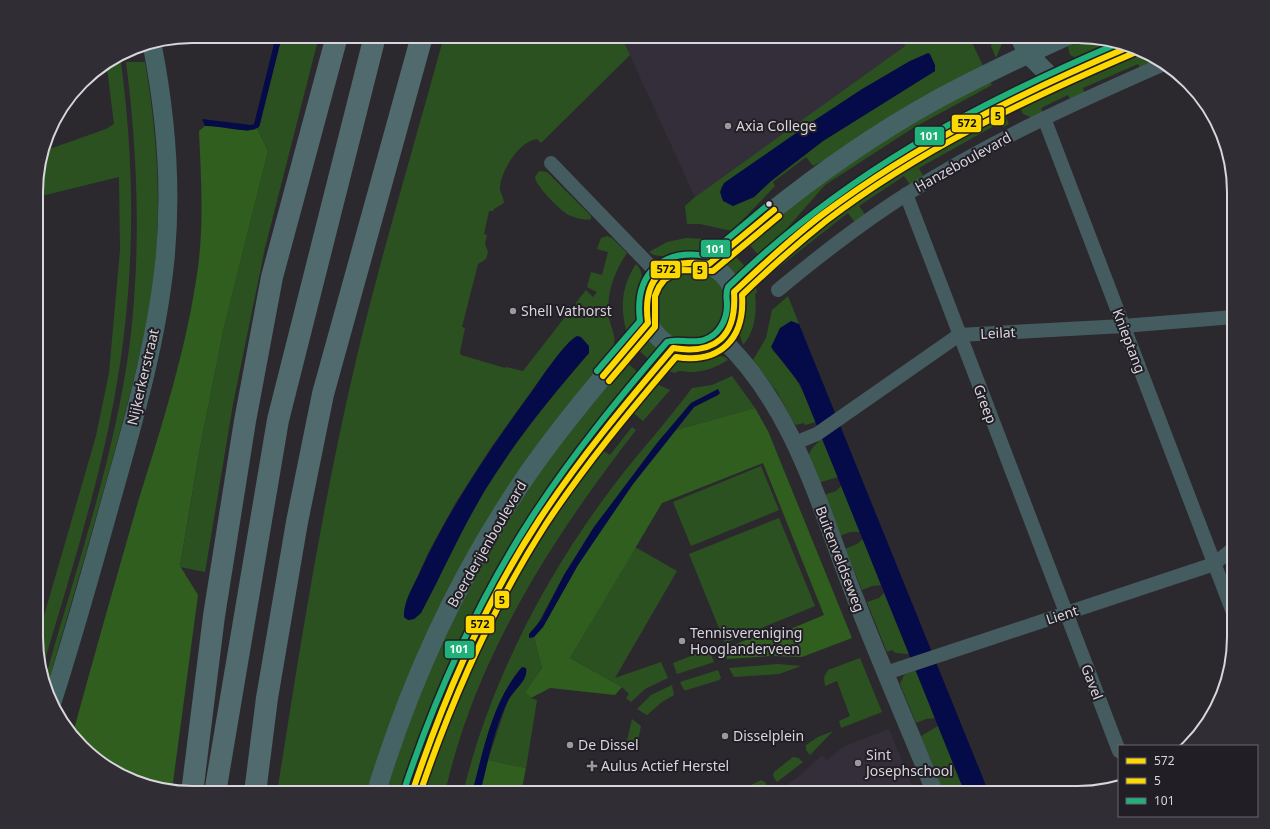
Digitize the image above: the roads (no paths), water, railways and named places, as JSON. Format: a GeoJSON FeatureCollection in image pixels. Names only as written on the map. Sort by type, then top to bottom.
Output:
{"type":"FeatureCollection","features":[{"type":"Feature","properties":{"kind":"highway"},"geometry":{"type":"LineString","coordinates":[[193,786],[214,616],[245,421],[272,277],[335,43]]}},
{"type":"Feature","properties":{"kind":"highway"},"geometry":{"type":"LineString","coordinates":[[217,786],[278,420],[373,43]]}},
{"type":"Feature","properties":{"kind":"highway"},"geometry":{"type":"LineString","coordinates":[[256,786],[269,690],[297,522],[323,394],[420,43]]}},
{"type":"Feature","properties":{"kind":"main road"},"geometry":{"type":"LineString","coordinates":[[1022,43],[1028,54],[1054,80]]}},
{"type":"Feature","properties":{"kind":"main road"},"geometry":{"type":"LineString","coordinates":[[709,264],[802,188],[874,138],[935,100],[1049,43]]}},
{"type":"Feature","properties":{"kind":"main road"},"geometry":{"type":"LineString","coordinates":[[1054,80],[1058,43]]}},
{"type":"Feature","properties":{"kind":"main road","name":"Nijkerkerstraat"},"geometry":{"type":"LineString","coordinates":[[54,694],[121,465],[149,357],[160,298],[167,230],[168,175],[164,123],[153,48]]}},
{"type":"Feature","properties":{"kind":"main road"},"geometry":{"type":"LineString","coordinates":[[734,292],[778,250],[830,209],[876,177],[949,133],[1011,100],[1122,50]]}},
{"type":"Feature","properties":{"kind":"main road"},"geometry":{"type":"LineString","coordinates":[[684,261],[697,261],[709,264],[720,271],[728,280],[734,292],[736,304],[735,316],[730,328],[722,340],[705,349],[692,352],[673,348],[661,341],[648,322],[645,311],[649,288],[658,274],[673,264],[684,261]]}},
{"type":"Feature","properties":{"kind":"main road","name":"Boerderijenboulevard"},"geometry":{"type":"LineString","coordinates":[[378,786],[400,720],[420,671],[441,624],[483,545],[506,506],[557,433],[584,397],[648,322]]}},
{"type":"Feature","properties":{"kind":"main road"},"geometry":{"type":"LineString","coordinates":[[415,786],[450,688],[493,600],[522,549],[549,505],[611,419],[673,348]]}},
{"type":"Feature","properties":{"kind":"street","name":"Hanzeboulevard"},"geometry":{"type":"LineString","coordinates":[[778,290],[858,227],[906,194],[994,144],[1044,118],[1159,67]]}},
{"type":"Feature","properties":{"kind":"street","name":"Knieptang"},"geometry":{"type":"LineString","coordinates":[[1044,118],[1227,597]]}},
{"type":"Feature","properties":{"kind":"street"},"geometry":{"type":"LineString","coordinates":[[551,163],[658,274]]}},
{"type":"Feature","properties":{"kind":"street","name":"Greep"},"geometry":{"type":"LineString","coordinates":[[906,194],[1065,614]]}},
{"type":"Feature","properties":{"kind":"street","name":"Leilat"},"geometry":{"type":"LineString","coordinates":[[959,335],[1123,326],[1227,318]]}},
{"type":"Feature","properties":{"kind":"street"},"geometry":{"type":"LineString","coordinates":[[795,444],[817,434],[959,335]]}},
{"type":"Feature","properties":{"kind":"street","name":"Buitenveldseweg"},"geometry":{"type":"LineString","coordinates":[[722,340],[740,357],[778,408],[795,444],[855,599],[932,786]]}},
{"type":"Feature","properties":{"kind":"street","name":"Lient"},"geometry":{"type":"LineString","coordinates":[[886,673],[1214,564],[1227,554]]}},
{"type":"Feature","properties":{"kind":"street","name":"Gavel"},"geometry":{"type":"LineString","coordinates":[[1065,614],[1118,748]]}},
{"type":"Feature","properties":{"kind":"place","name":"Axia College"},"geometry":{"type":"Point","coordinates":[728,126]}},
{"type":"Feature","properties":{"kind":"place","name":"Shell Vathorst"},"geometry":{"type":"Point","coordinates":[513,311]}},
{"type":"Feature","properties":{"kind":"place","name":"Tennisvereniging Hooglanderveen"},"geometry":{"type":"Point","coordinates":[682,641]}},
{"type":"Feature","properties":{"kind":"place","name":"Disselplein"},"geometry":{"type":"Point","coordinates":[725,736]}},
{"type":"Feature","properties":{"kind":"place","name":"De Dissel"},"geometry":{"type":"Point","coordinates":[570,745]}},
{"type":"Feature","properties":{"kind":"place","name":"Sint Josephschool"},"geometry":{"type":"Point","coordinates":[858,763]}},
{"type":"Feature","properties":{"kind":"place","name":"Aulus Actief Herstel"},"geometry":{"type":"Point","coordinates":[592,766]}}]}
